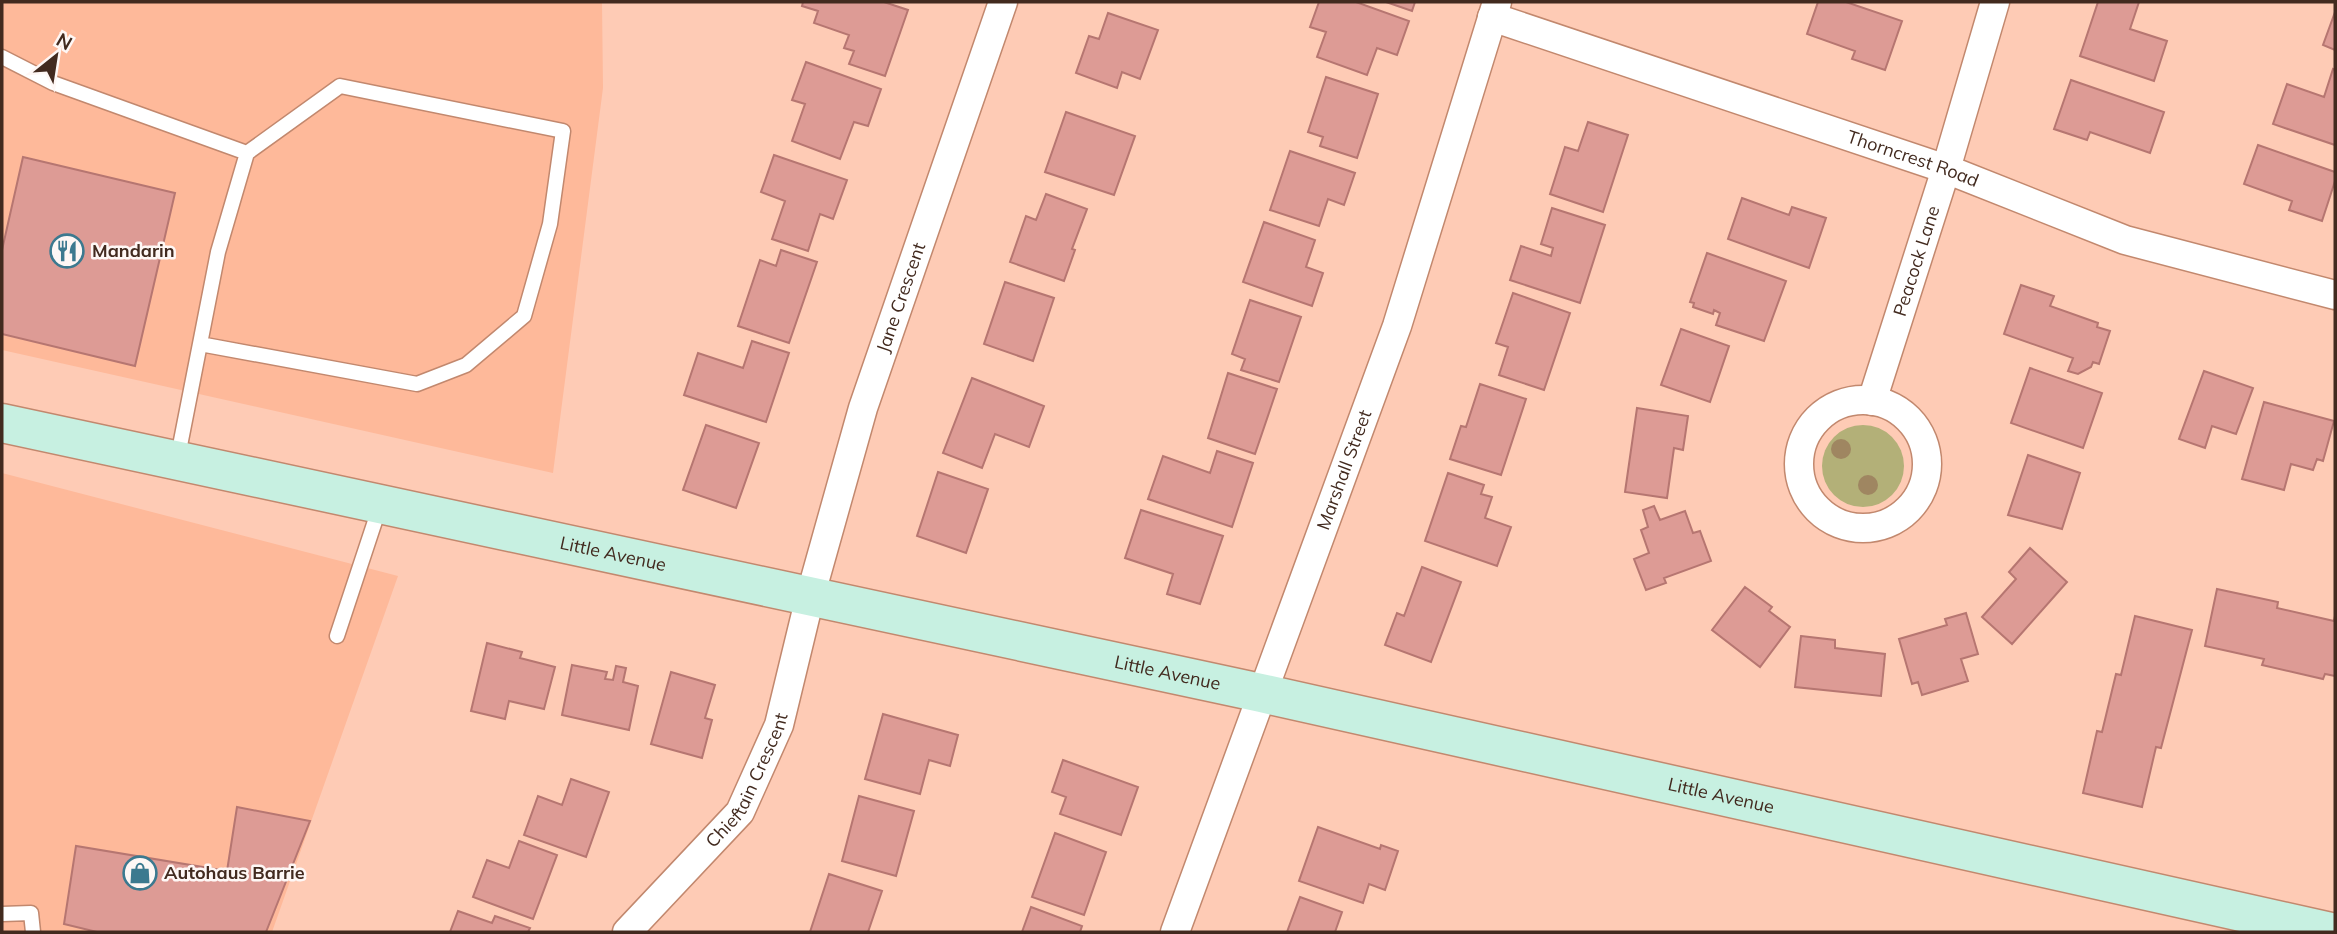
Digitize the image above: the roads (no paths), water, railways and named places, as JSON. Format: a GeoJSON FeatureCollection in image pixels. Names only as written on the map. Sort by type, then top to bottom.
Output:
{"type":"FeatureCollection","features":[{"type":"Feature","properties":{"kind":"street","name":"Jane Crescent"},"geometry":{"type":"LineString","coordinates":[[810,597],[863,408],[1003,2]]}},
{"type":"Feature","properties":{"kind":"street","name":"Peacock Lane"},"geometry":{"type":"LineString","coordinates":[[1872,401],[1946,169],[1995,2]]}},
{"type":"Feature","properties":{"kind":"street","name":"Thorncrest Road"},"geometry":{"type":"LineString","coordinates":[[1494,10],[1946,169],[2125,240],[2335,295]]}},
{"type":"Feature","properties":{"kind":"street","name":"Marshall Street"},"geometry":{"type":"LineString","coordinates":[[1175,932],[1397,326],[1494,10]]}},
{"type":"Feature","properties":{"kind":"street"},"geometry":{"type":"LineString","coordinates":[[1851,401],[1872,401],[1893,407],[1910,420],[1922,438],[1927,459],[1925,481],[1917,500],[1902,516],[1882,526],[1861,529],[1841,525],[1823,514],[1808,499],[1800,480],[1798,459],[1804,439],[1815,421],[1831,408],[1851,401]]}},
{"type":"Feature","properties":{"kind":"street","name":"Little Avenue"},"geometry":{"type":"LineString","coordinates":[[2,424],[1261,693],[2331,932]]}},
{"type":"Feature","properties":{"kind":"street","name":"Chieftain Crescent"},"geometry":{"type":"LineString","coordinates":[[627,932],[740,813],[779,725],[810,597]]}},
{"type":"Feature","properties":{"kind":"lane"},"geometry":{"type":"LineString","coordinates":[[2,57],[53,83],[247,153]]}},
{"type":"Feature","properties":{"kind":"lane"},"geometry":{"type":"LineString","coordinates":[[177,461],[218,252],[247,153],[340,86],[564,131],[550,224],[524,316],[466,365],[417,384],[200,344]]}},
{"type":"Feature","properties":{"kind":"lane"},"geometry":{"type":"LineString","coordinates":[[337,636],[381,505]]}},
{"type":"Feature","properties":{"kind":"lane"},"geometry":{"type":"LineString","coordinates":[[2,914],[31,913],[33,932]]}},
{"type":"Feature","properties":{"kind":"place","name":"Mandarin"},"geometry":{"type":"Point","coordinates":[67,251]}},
{"type":"Feature","properties":{"kind":"place","name":"Autohaus Barrie"},"geometry":{"type":"Point","coordinates":[140,873]}}]}
